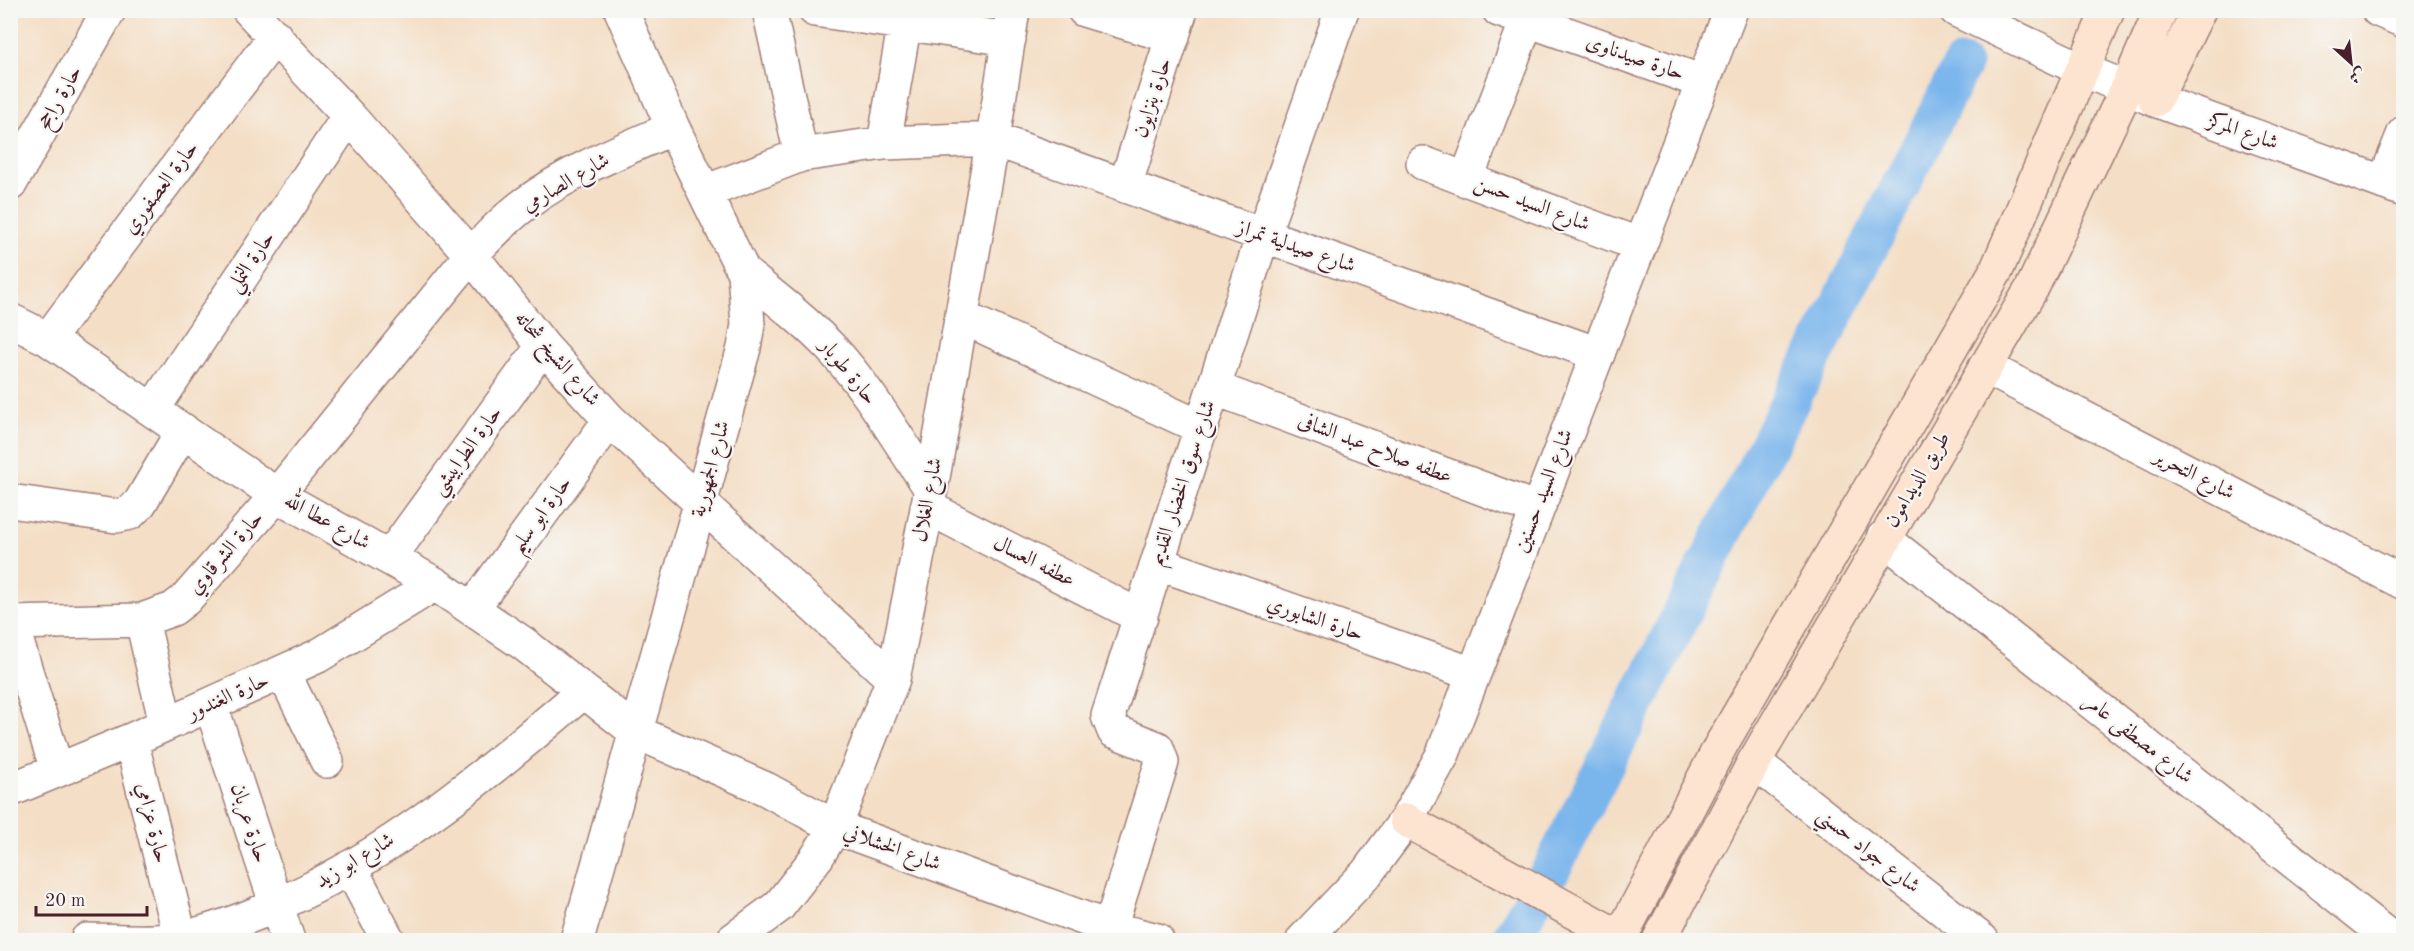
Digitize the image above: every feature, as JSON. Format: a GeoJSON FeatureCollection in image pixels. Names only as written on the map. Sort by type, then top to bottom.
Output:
{"type":"FeatureCollection","features":[{"type":"Feature","properties":{"kind":"main road","name":"طريق الديدامون"},"geometry":{"type":"LineString","coordinates":[[1620,939],[1721,745],[1997,269],[2108,10]]}},
{"type":"Feature","properties":{"kind":"main road","name":"طريق الديدامون"},"geometry":{"type":"LineString","coordinates":[[1659,940],[1754,762],[1883,538],[2032,288],[2141,94],[2161,10]]}},
{"type":"Feature","properties":{"kind":"main road"},"geometry":{"type":"LineString","coordinates":[[2141,94],[2199,10]]}},
{"type":"Feature","properties":{"kind":"main road"},"geometry":{"type":"LineString","coordinates":[[1997,269],[2032,288]]}},
{"type":"Feature","properties":{"kind":"main road"},"geometry":{"type":"LineString","coordinates":[[1406,820],[1620,939]]}},
{"type":"Feature","properties":{"kind":"street","name":"حارة راجح"},"geometry":{"type":"LineString","coordinates":[[10,184],[109,10]]}},
{"type":"Feature","properties":{"kind":"street","name":"شارع الشيخ شحاته"},"geometry":{"type":"LineString","coordinates":[[249,10],[350,116],[471,255],[543,346],[610,420],[700,506],[893,679]]}},
{"type":"Feature","properties":{"kind":"street","name":"شارع الجمهورية"},"geometry":{"type":"LineString","coordinates":[[577,940],[744,348],[748,324],[744,273],[673,128],[621,10]]}},
{"type":"Feature","properties":{"kind":"street"},"geometry":{"type":"LineString","coordinates":[[769,10],[801,155]]}},
{"type":"Feature","properties":{"kind":"street"},"geometry":{"type":"LineString","coordinates":[[815,10],[1011,25]]}},
{"type":"Feature","properties":{"kind":"street"},"geometry":{"type":"LineString","coordinates":[[1084,10],[1177,24]]}},
{"type":"Feature","properties":{"kind":"street","name":"شارع سوق الخضار القديم"},"geometry":{"type":"LineString","coordinates":[[1110,928],[1162,762],[1157,748],[1119,734],[1108,722],[1108,716],[1263,235],[1342,10]]}},
{"type":"Feature","properties":{"kind":"street","name":"شارع السيد حسنين"},"geometry":{"type":"LineString","coordinates":[[1303,940],[1365,874],[1406,820],[1442,756],[1731,10]]}},
{"type":"Feature","properties":{"kind":"street","name":"شارع المركز"},"geometry":{"type":"LineString","coordinates":[[1956,10],[2083,70],[2141,94],[2394,187]]}},
{"type":"Feature","properties":{"kind":"street"},"geometry":{"type":"LineString","coordinates":[[2378,10],[2403,21]]}},
{"type":"Feature","properties":{"kind":"street"},"geometry":{"type":"LineString","coordinates":[[1466,180],[1519,14]]}},
{"type":"Feature","properties":{"kind":"street","name":"حارة صيدناوى"},"geometry":{"type":"LineString","coordinates":[[1519,14],[1703,81]]}},
{"type":"Feature","properties":{"kind":"street"},"geometry":{"type":"LineString","coordinates":[[884,143],[906,17]]}},
{"type":"Feature","properties":{"kind":"street","name":"حارة بنزايون"},"geometry":{"type":"LineString","coordinates":[[1125,186],[1177,24]]}},
{"type":"Feature","properties":{"kind":"street","name":"شارع الغلال"},"geometry":{"type":"LineString","coordinates":[[733,940],[779,906],[800,882],[835,826],[893,679],[962,317],[1011,25]]}},
{"type":"Feature","properties":{"kind":"street","name":"حارة العصفوري"},"geometry":{"type":"LineString","coordinates":[[48,339],[275,36]]}},
{"type":"Feature","properties":{"kind":"street","name":"حارة النملي"},"geometry":{"type":"LineString","coordinates":[[153,409],[350,116]]}},
{"type":"Feature","properties":{"kind":"street","name":"شارع الصارمي"},"geometry":{"type":"LineString","coordinates":[[471,255],[525,204],[556,183],[673,128]]}},
{"type":"Feature","properties":{"kind":"street"},"geometry":{"type":"LineString","coordinates":[[2394,187],[2403,134]]}},
{"type":"Feature","properties":{"kind":"street"},"geometry":{"type":"LineString","coordinates":[[705,192],[801,155],[884,143],[993,139]]}},
{"type":"Feature","properties":{"kind":"street","name":"شارع صيدلية تمراز"},"geometry":{"type":"LineString","coordinates":[[993,139],[1598,354]]}},
{"type":"Feature","properties":{"kind":"street","name":"شارع السيد حسن"},"geometry":{"type":"LineString","coordinates":[[1424,163],[1640,245]]}},
{"type":"Feature","properties":{"kind":"street","name":"حارة الشرقاوي"},"geometry":{"type":"LineString","coordinates":[[11,623],[142,620],[173,609],[186,599],[277,495],[471,255]]}},
{"type":"Feature","properties":{"kind":"street","name":"حارة طوبار"},"geometry":{"type":"LineString","coordinates":[[744,273],[792,311],[833,351],[869,396],[929,498]]}},
{"type":"Feature","properties":{"kind":"street"},"geometry":{"type":"LineString","coordinates":[[962,317],[1200,427]]}},
{"type":"Feature","properties":{"kind":"street","name":"شارع عطا الله"},"geometry":{"type":"LineString","coordinates":[[10,320],[48,339],[277,495],[435,584],[524,644],[636,732]]}},
{"type":"Feature","properties":{"kind":"street","name":"حارة الطرابيشي"},"geometry":{"type":"LineString","coordinates":[[390,557],[543,346]]}},
{"type":"Feature","properties":{"kind":"street","name":"شارع التحرير"},"geometry":{"type":"LineString","coordinates":[[1985,367],[2403,583]]}},
{"type":"Feature","properties":{"kind":"street","name":"عطفه صلاح عبد الشافى"},"geometry":{"type":"LineString","coordinates":[[1214,388],[1537,509]]}},
{"type":"Feature","properties":{"kind":"street","name":"حارة ابو سليم"},"geometry":{"type":"LineString","coordinates":[[472,609],[610,420]]}},
{"type":"Feature","properties":{"kind":"street"},"geometry":{"type":"LineString","coordinates":[[10,501],[116,516],[130,513],[140,503],[183,430]]}},
{"type":"Feature","properties":{"kind":"street","name":"عطفه العسال"},"geometry":{"type":"LineString","coordinates":[[929,498],[1141,617]]}},
{"type":"Feature","properties":{"kind":"street","name":"شارع مصطفى عامر"},"geometry":{"type":"LineString","coordinates":[[1883,538],[2393,940]]}},
{"type":"Feature","properties":{"kind":"street","name":"حارة الشابوري"},"geometry":{"type":"LineString","coordinates":[[1157,563],[1473,674]]}},
{"type":"Feature","properties":{"kind":"street","name":"حارة الغندور"},"geometry":{"type":"LineString","coordinates":[[10,790],[131,740],[318,656],[435,584]]}},
{"type":"Feature","properties":{"kind":"street"},"geometry":{"type":"LineString","coordinates":[[142,620],[166,724]]}},
{"type":"Feature","properties":{"kind":"street"},"geometry":{"type":"LineString","coordinates":[[11,623],[57,770]]}},
{"type":"Feature","properties":{"kind":"street"},"geometry":{"type":"LineString","coordinates":[[283,672],[327,761]]}},
{"type":"Feature","properties":{"kind":"street","name":"شارع ابو زيد"},"geometry":{"type":"LineString","coordinates":[[87,940],[181,940],[275,906],[350,867],[498,765],[583,692]]}},
{"type":"Feature","properties":{"kind":"street","name":"حارة عربان"},"geometry":{"type":"LineString","coordinates":[[211,705],[288,940]]}},
{"type":"Feature","properties":{"kind":"street","name":"شارع الخشلاني"},"geometry":{"type":"LineString","coordinates":[[636,732],[766,789],[835,826],[1110,928],[1157,940]]}},
{"type":"Feature","properties":{"kind":"street","name":"حارة عزامي"},"geometry":{"type":"LineString","coordinates":[[131,740],[181,940]]}},
{"type":"Feature","properties":{"kind":"street","name":"شارع جواد حسني"},"geometry":{"type":"LineString","coordinates":[[1754,762],[1982,940]]}},
{"type":"Feature","properties":{"kind":"street"},"geometry":{"type":"LineString","coordinates":[[350,867],[388,940]]}},
{"type":"Feature","properties":{"kind":"waterway"},"geometry":{"type":"LineString","coordinates":[[1510,940],[1552,868],[1962,65]]}}]}
